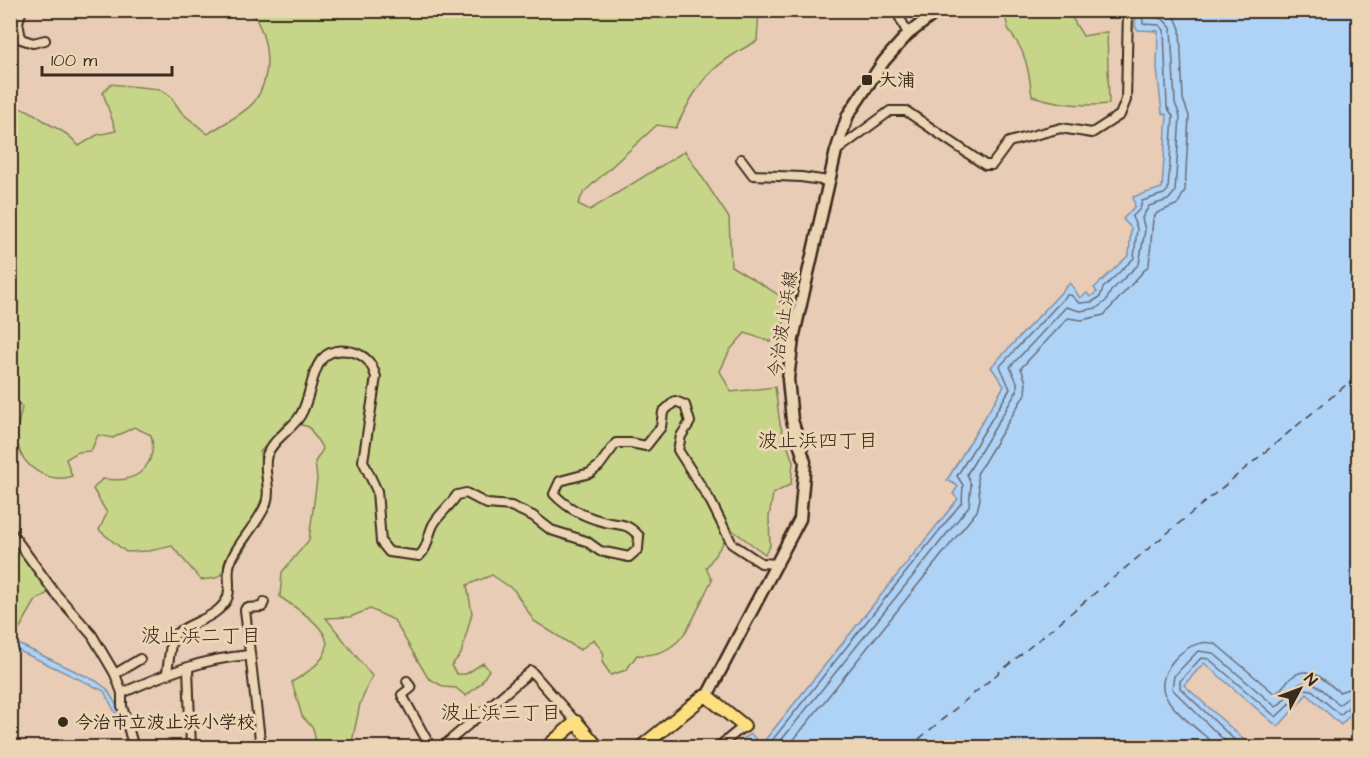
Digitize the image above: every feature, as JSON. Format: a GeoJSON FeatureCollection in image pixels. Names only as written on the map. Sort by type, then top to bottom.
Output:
{"type":"FeatureCollection","features":[{"type":"Feature","properties":{"kind":"highway"},"geometry":{"type":"LineString","coordinates":[[640,747],[699,698],[707,696],[744,726]]}},
{"type":"Feature","properties":{"kind":"highway"},"geometry":{"type":"LineString","coordinates":[[546,747],[576,722],[598,747]]}},
{"type":"Feature","properties":{"kind":"main road","name":"今治波止浜線"},"geometry":{"type":"LineString","coordinates":[[707,696],[800,519],[804,462],[792,420],[788,379],[793,339],[828,181],[848,115],[884,61],[908,34],[939,10]]}},
{"type":"Feature","properties":{"kind":"street"},"geometry":{"type":"LineString","coordinates":[[22,10],[18,22],[21,39],[33,43],[45,40]]}},
{"type":"Feature","properties":{"kind":"street"},"geometry":{"type":"LineString","coordinates":[[896,10],[908,34]]}},
{"type":"Feature","properties":{"kind":"street"},"geometry":{"type":"LineString","coordinates":[[836,151],[890,111],[906,111],[985,165],[992,165],[1009,142],[1061,128],[1092,133],[1120,116],[1126,100],[1128,10]]}},
{"type":"Feature","properties":{"kind":"street"},"geometry":{"type":"LineString","coordinates":[[741,159],[753,175],[801,177],[828,181]]}},
{"type":"Feature","properties":{"kind":"street"},"geometry":{"type":"LineString","coordinates":[[167,672],[172,637],[190,623],[213,615],[228,597],[229,564],[242,540],[260,518],[269,496],[267,456],[278,439],[300,416],[320,361],[328,353],[339,350],[365,357],[373,366],[376,377],[363,461],[377,491],[381,542],[389,552],[419,556],[426,549],[431,527],[439,516],[449,508],[457,495],[466,493],[487,504],[511,506],[533,516],[551,530],[586,541],[600,551],[629,557],[638,549],[639,536],[629,525],[604,521],[566,507],[554,494],[560,481],[590,473],[599,466],[616,443],[631,442],[646,446],[661,427],[663,412],[675,401],[685,405],[690,422],[681,436],[678,450],[711,502],[732,544],[761,563],[778,564]]}},
{"type":"Feature","properties":{"kind":"street"},"geometry":{"type":"LineString","coordinates":[[10,531],[55,593],[92,635],[122,693],[122,706],[134,747]]}},
{"type":"Feature","properties":{"kind":"street"},"geometry":{"type":"LineString","coordinates":[[261,747],[245,610],[262,607],[264,602]]}},
{"type":"Feature","properties":{"kind":"street"},"geometry":{"type":"LineString","coordinates":[[122,693],[167,672],[220,658],[249,655]]}},
{"type":"Feature","properties":{"kind":"street"},"geometry":{"type":"LineString","coordinates":[[114,674],[140,659]]}},
{"type":"Feature","properties":{"kind":"street"},"geometry":{"type":"LineString","coordinates":[[188,668],[191,747]]}},
{"type":"Feature","properties":{"kind":"street"},"geometry":{"type":"LineString","coordinates":[[441,747],[531,671],[576,722]]}},
{"type":"Feature","properties":{"kind":"street"},"geometry":{"type":"LineString","coordinates":[[407,681],[411,688],[402,695],[431,747]]}},
{"type":"Feature","properties":{"kind":"street"},"geometry":{"type":"LineString","coordinates":[[717,747],[744,726]]}},
{"type":"Feature","properties":{"kind":"green space"},"geometry":{"type":"Polygon","coordinates":[[[251,11],[759,11],[757,41],[728,58],[708,76],[691,98],[676,128],[657,125],[584,192],[578,204],[590,210],[685,151],[729,218],[731,266],[784,298],[790,307],[783,325],[771,342],[745,333],[730,350],[720,371],[731,392],[775,387],[780,424],[793,462],[791,484],[773,494],[769,517],[770,546],[765,554],[732,530],[706,568],[712,580],[692,620],[677,642],[667,650],[637,655],[626,670],[611,675],[602,662],[604,654],[594,639],[580,650],[534,621],[514,590],[492,575],[467,585],[472,613],[461,654],[451,666],[457,674],[466,674],[483,663],[489,670],[481,683],[466,696],[456,688],[444,687],[428,678],[394,620],[370,609],[350,617],[326,618],[372,676],[360,704],[351,747],[317,747],[313,728],[302,716],[292,682],[322,658],[327,647],[325,637],[319,627],[309,618],[280,597],[282,572],[309,540],[317,479],[315,462],[323,449],[309,427],[287,421],[260,452],[263,495],[256,513],[252,536],[238,560],[216,578],[201,580],[172,546],[149,551],[126,552],[99,530],[107,513],[93,489],[102,479],[123,480],[140,473],[151,456],[151,435],[134,427],[113,438],[98,435],[91,451],[78,452],[66,459],[72,476],[63,478],[54,478],[37,471],[23,458],[17,440],[22,407],[10,394],[10,109],[16,108],[31,112],[65,133],[79,146],[97,135],[116,131],[103,93],[110,84],[159,89],[171,97],[182,113],[208,134],[250,106],[264,80],[267,68],[265,44],[262,32],[251,11]]]}},
{"type":"Feature","properties":{"kind":"green space"},"geometry":{"type":"Polygon","coordinates":[[[1006,11],[1068,11],[1083,36],[1107,32],[1109,104],[1070,104],[1032,96],[1025,60],[1008,28],[1006,11]]]}},
{"type":"Feature","properties":{"kind":"green space"},"geometry":{"type":"Polygon","coordinates":[[[10,536],[51,591],[36,600],[14,638],[10,636],[10,536]]]}},
{"type":"Feature","properties":{"kind":"water"},"geometry":{"type":"Polygon","coordinates":[[[1136,11],[1358,11],[1358,706],[1341,725],[1307,694],[1278,727],[1204,663],[1184,685],[1252,747],[730,747],[751,734],[761,745],[958,499],[953,494],[958,486],[947,480],[1004,386],[991,367],[1070,283],[1080,298],[1087,293],[1090,297],[1097,292],[1094,288],[1129,255],[1131,228],[1123,219],[1135,206],[1133,197],[1162,188],[1167,115],[1162,113],[1157,68],[1158,31],[1138,30],[1135,27],[1136,11]]]}},
{"type":"Feature","properties":{"kind":"water"},"geometry":{"type":"Polygon","coordinates":[[[10,640],[96,681],[107,689],[121,713],[117,716],[104,691],[11,647],[10,640]]]}},
{"type":"Feature","properties":{"kind":"ferry route"},"geometry":{"type":"LineString","coordinates":[[908,748],[1358,375]]}},
{"type":"Feature","properties":{"kind":"place","name":"大浦"},"geometry":{"type":"Point","coordinates":[867,80]}},
{"type":"Feature","properties":{"kind":"place","name":"今治市立波止浜小学校"},"geometry":{"type":"Point","coordinates":[63,722]}},
{"type":"Feature","properties":{"kind":"district","name":"波止浜四丁目"},"geometry":{"type":"Point","coordinates":[818,441]}},
{"type":"Feature","properties":{"kind":"district","name":"波止浜二丁目"},"geometry":{"type":"Point","coordinates":[201,636]}},
{"type":"Feature","properties":{"kind":"district","name":"波止浜三丁目"},"geometry":{"type":"Point","coordinates":[501,713]}}]}
